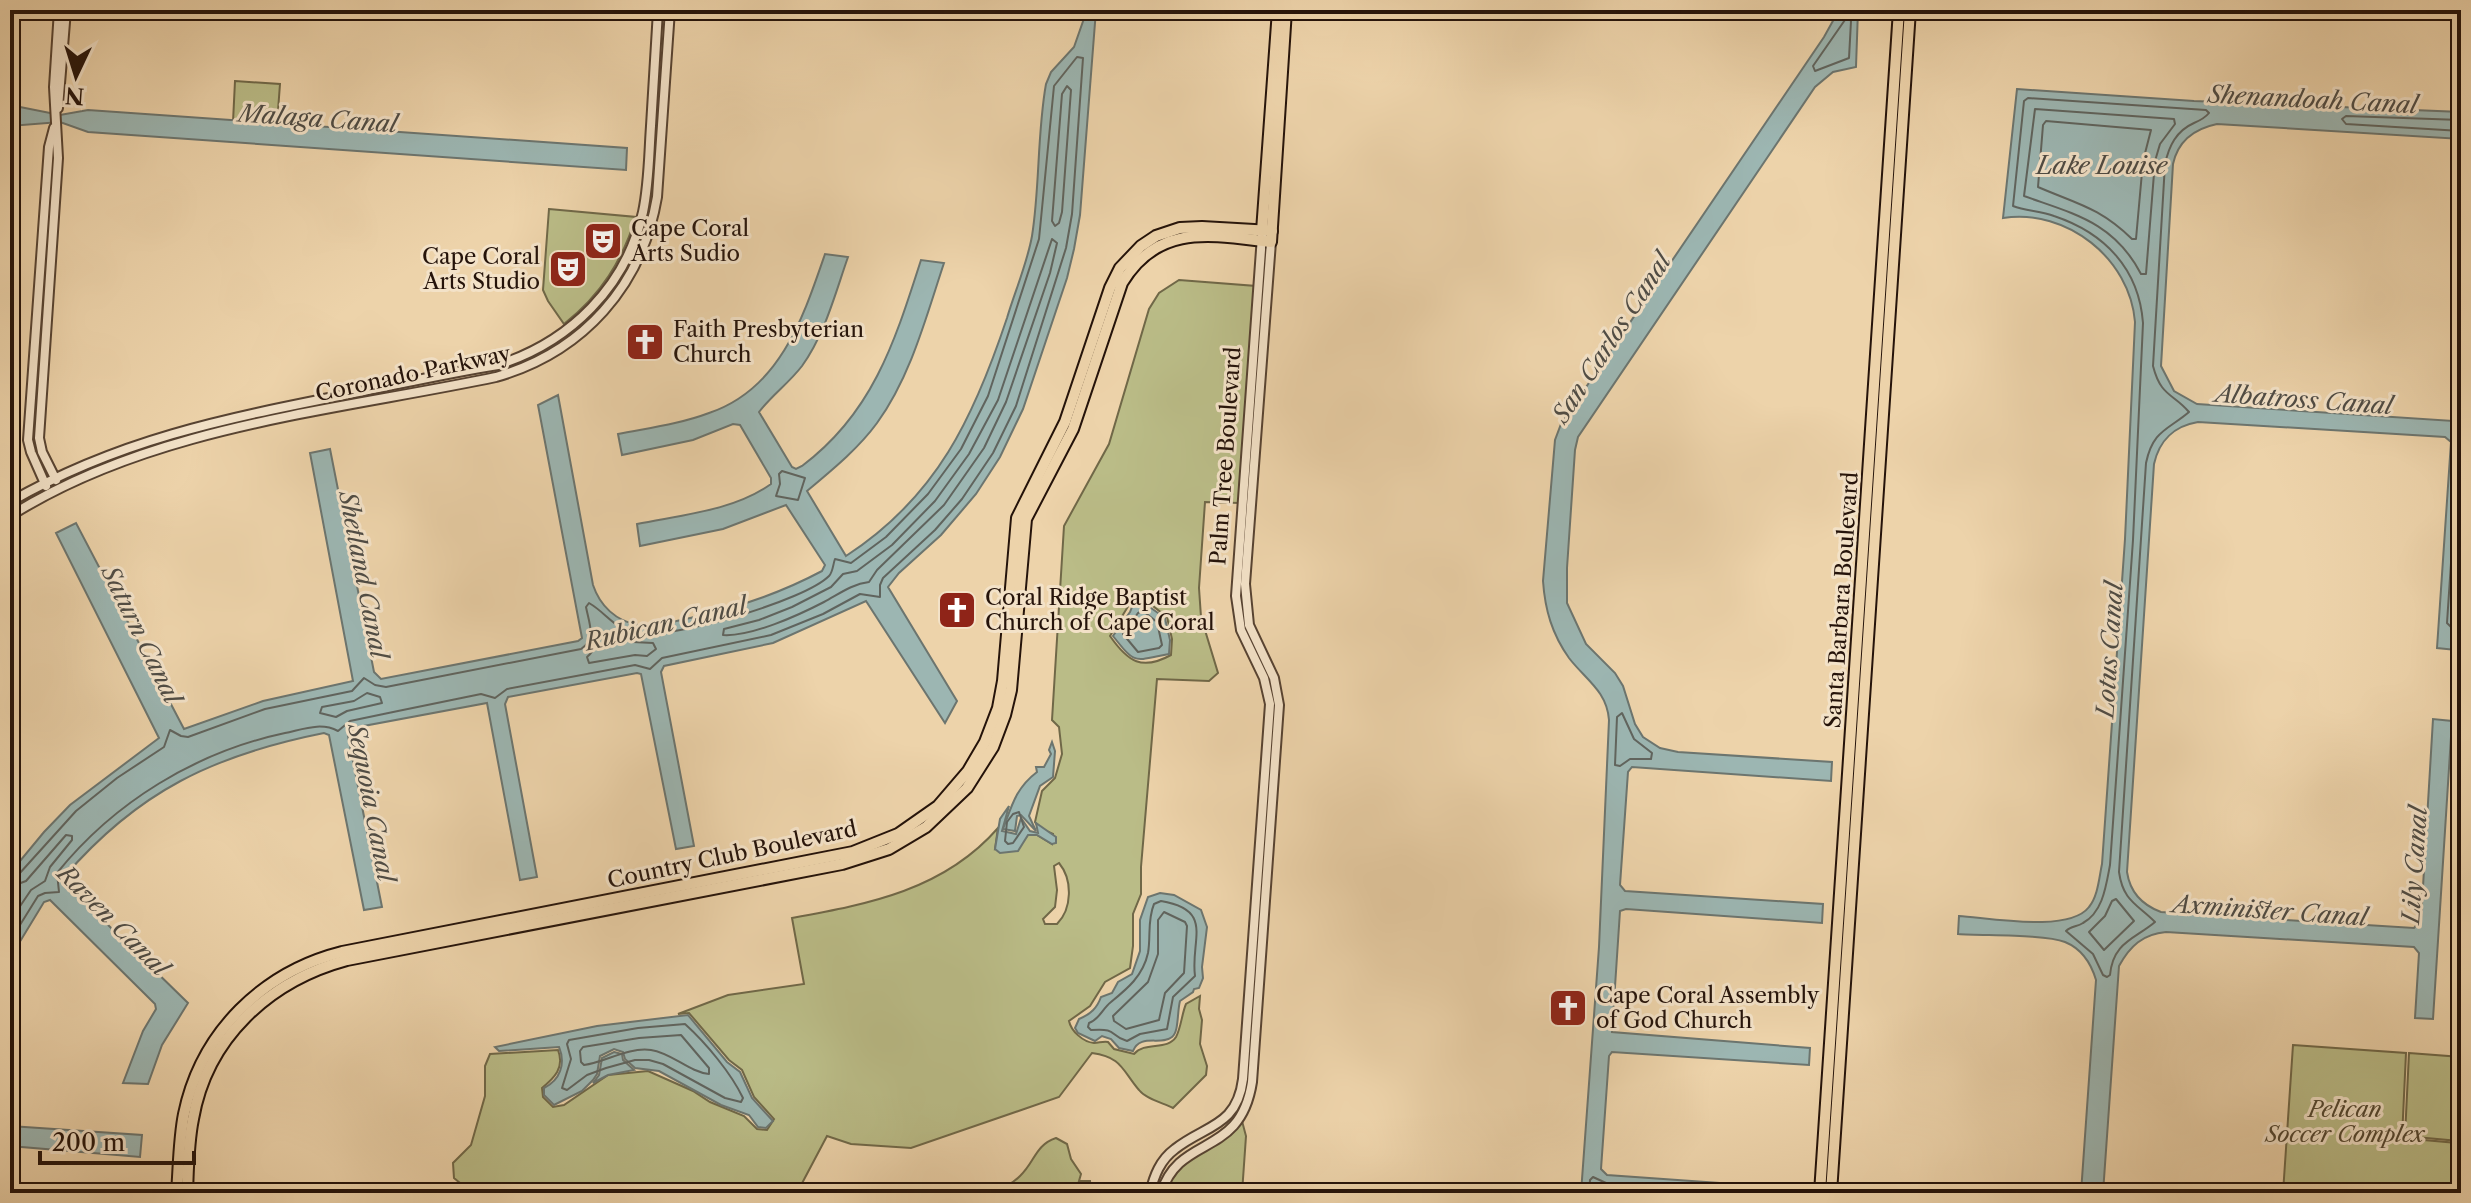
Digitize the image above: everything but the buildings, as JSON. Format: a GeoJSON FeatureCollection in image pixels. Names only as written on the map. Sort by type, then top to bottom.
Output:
{"type":"FeatureCollection","features":[{"type":"Feature","properties":{"kind":"main road","name":"Palm Tree Boulevard"},"geometry":{"type":"LineString","coordinates":[[1267,236],[1278,10]]}},
{"type":"Feature","properties":{"kind":"main road","name":"Palm Tree Boulevard"},"geometry":{"type":"LineString","coordinates":[[1267,236],[1286,10]]}},
{"type":"Feature","properties":{"kind":"main road","name":"Santa Barbara Boulevard"},"geometry":{"type":"LineString","coordinates":[[1820,1193],[1899,10]]}},
{"type":"Feature","properties":{"kind":"main road","name":"Santa Barbara Boulevard"},"geometry":{"type":"LineString","coordinates":[[1831,1193],[1910,10]]}},
{"type":"Feature","properties":{"kind":"main road","name":"Country Club Boulevard"},"geometry":{"type":"LineString","coordinates":[[187,1193],[192,1123],[199,1093],[213,1061],[247,1014],[272,993],[299,977],[347,960],[842,864],[899,844],[943,813],[984,764],[1005,715],[1013,675],[1024,525],[1071,419],[1114,277],[1141,246],[1186,227],[1267,236]]}},
{"type":"Feature","properties":{"kind":"main road","name":"Country Club Boulevard"},"geometry":{"type":"LineString","coordinates":[[177,1193],[183,1118],[201,1063],[234,1014],[253,996],[287,973],[342,952],[853,852],[898,834],[938,806],[968,771],[992,725],[1003,681],[1014,527],[1020,509],[1071,419]]}},
{"type":"Feature","properties":{"kind":"street"},"geometry":{"type":"LineString","coordinates":[[57,112],[54,87],[59,10]]}},
{"type":"Feature","properties":{"kind":"street"},"geometry":{"type":"LineString","coordinates":[[60,489],[42,452],[39,438],[58,158],[56,124],[62,89],[66,10]]}},
{"type":"Feature","properties":{"kind":"street","name":"Coronado Parkway"},"geometry":{"type":"LineString","coordinates":[[10,502],[44,483],[138,443],[205,423],[498,365],[526,355],[562,335],[607,290],[626,260],[637,232],[645,200],[658,10]]}},
{"type":"Feature","properties":{"kind":"street","name":"Coronado Parkway"},"geometry":{"type":"LineString","coordinates":[[10,516],[49,494],[122,461],[209,434],[496,377],[530,366],[579,337],[609,307],[628,280],[643,250],[657,197],[670,10]]}},
{"type":"Feature","properties":{"kind":"street"},"geometry":{"type":"LineString","coordinates":[[655,69],[658,74],[657,90],[665,96]]}},
{"type":"Feature","properties":{"kind":"street"},"geometry":{"type":"LineString","coordinates":[[49,494],[28,440],[49,147],[56,124]]}},
{"type":"Feature","properties":{"kind":"street","name":"Palm Tree Boulevard"},"geometry":{"type":"LineString","coordinates":[[1161,1193],[1169,1175],[1182,1160],[1232,1130],[1250,1098],[1273,721],[1267,684],[1247,646],[1236,585],[1243,545],[1267,236]]}},
{"type":"Feature","properties":{"kind":"street","name":"Palm Tree Boulevard"},"geometry":{"type":"LineString","coordinates":[[1150,1193],[1158,1169],[1173,1150],[1215,1127],[1229,1114],[1242,1086],[1273,721]]}},
{"type":"Feature","properties":{"kind":"street"},"geometry":{"type":"LineString","coordinates":[[1197,1136],[1203,1148]]}},
{"type":"Feature","properties":{"kind":"street"},"geometry":{"type":"LineString","coordinates":[[1173,1150],[1182,1160]]}},
{"type":"Feature","properties":{"kind":"street"},"geometry":{"type":"LineString","coordinates":[[2459,1193],[2461,1153]]}},
{"type":"Feature","properties":{"kind":"green space"},"geometry":{"type":"Polygon","coordinates":[[[235,81],[280,84],[277,124],[233,122],[235,81]]]}},
{"type":"Feature","properties":{"kind":"green space"},"geometry":{"type":"Polygon","coordinates":[[[549,209],[636,217],[609,276],[589,301],[564,324],[543,290],[549,209]]]}},
{"type":"Feature","properties":{"kind":"green space"},"geometry":{"type":"Polygon","coordinates":[[[1179,280],[1256,286],[1239,503],[1205,502],[1199,588],[1201,617],[1218,673],[1209,681],[1157,679],[1141,894],[1133,914],[1130,968],[1105,982],[1090,1006],[1069,1021],[1075,1032],[1086,1041],[1108,1042],[1114,1049],[1134,1054],[1144,1048],[1172,1041],[1178,1033],[1186,1004],[1200,996],[1200,1044],[1207,1066],[1206,1075],[1173,1108],[1142,1093],[1116,1061],[1092,1053],[1059,1097],[911,1148],[851,1144],[827,1136],[799,1189],[800,1193],[472,1193],[454,1178],[453,1163],[471,1145],[485,1096],[485,1066],[490,1054],[558,1050],[559,1067],[542,1088],[543,1097],[553,1107],[564,1105],[608,1075],[648,1071],[744,1116],[757,1129],[767,1130],[774,1119],[754,1097],[742,1070],[729,1060],[689,1013],[678,1014],[728,995],[804,984],[792,918],[849,907],[904,891],[954,866],[998,828],[995,849],[1024,840],[1028,835],[1037,835],[1052,844],[1053,834],[1039,828],[1035,822],[1042,791],[1055,778],[1062,754],[1059,727],[1052,720],[1064,526],[1109,444],[1149,309],[1159,293],[1179,280]],[[1148,594],[1135,595],[1110,636],[1130,658],[1144,663],[1171,655],[1172,639],[1167,617],[1153,606],[1148,594]],[[1059,863],[1054,866],[1057,890],[1055,907],[1043,919],[1045,924],[1057,924],[1068,903],[1067,878],[1059,863]]]}},
{"type":"Feature","properties":{"kind":"green space","name":"Pelican Soccer Complex"},"geometry":{"type":"Polygon","coordinates":[[[2293,1045],[2406,1053],[2402,1138],[2457,1143],[2453,1193],[2283,1193],[2293,1045]]]}},
{"type":"Feature","properties":{"kind":"green space"},"geometry":{"type":"Polygon","coordinates":[[[2409,1053],[2461,1057],[2461,1116],[2456,1193],[2458,1141],[2405,1136],[2409,1053]]]}},
{"type":"Feature","properties":{"kind":"green space"},"geometry":{"type":"Polygon","coordinates":[[[1242,1121],[1246,1136],[1242,1193],[1163,1193],[1186,1161],[1225,1138],[1242,1121]]]}},
{"type":"Feature","properties":{"kind":"green space"},"geometry":{"type":"Polygon","coordinates":[[[1056,1138],[1067,1144],[1071,1159],[1081,1174],[1079,1181],[1090,1181],[1091,1193],[1077,1193],[1077,1185],[1073,1193],[992,1193],[1017,1179],[1039,1149],[1056,1138]]]}},
{"type":"Feature","properties":{"kind":"water","name":"Rubican Canal"},"geometry":{"type":"Polygon","coordinates":[[[1087,10],[1096,10],[1080,215],[1067,278],[1023,409],[1000,457],[976,494],[941,535],[888,587],[957,701],[945,723],[866,601],[773,643],[664,666],[661,672],[694,846],[676,849],[641,674],[508,697],[505,704],[537,877],[520,880],[487,703],[353,728],[348,736],[382,907],[364,910],[329,735],[324,733],[284,742],[213,766],[180,781],[120,821],[64,877],[66,884],[188,1003],[162,1045],[148,1084],[123,1083],[143,1031],[156,1009],[155,1004],[50,900],[44,902],[10,958],[10,873],[70,805],[159,738],[56,533],[76,523],[184,729],[263,701],[353,681],[310,453],[330,449],[374,672],[381,679],[582,638],[538,405],[558,395],[593,585],[605,606],[616,616],[638,625],[665,624],[753,601],[822,571],[825,565],[786,505],[723,529],[640,546],[637,524],[724,506],[756,493],[771,484],[771,478],[740,425],[733,424],[693,440],[622,455],[618,434],[698,417],[733,402],[754,387],[771,369],[797,326],[825,254],[848,257],[829,313],[810,354],[759,412],[792,467],[802,466],[847,423],[864,399],[891,347],[921,260],[944,263],[916,346],[889,405],[862,442],[807,491],[846,556],[878,533],[928,481],[966,421],[981,389],[1030,246],[1046,84],[1051,72],[1074,47],[1087,10]]]}},
{"type":"Feature","properties":{"kind":"water"},"geometry":{"type":"Polygon","coordinates":[[[1839,10],[1858,10],[1856,67],[1833,72],[1815,87],[1578,437],[1567,568],[1567,603],[1586,644],[1615,673],[1623,686],[1635,724],[1643,737],[1660,748],[1678,752],[1832,762],[1831,781],[1632,767],[1628,772],[1620,885],[1625,891],[1823,904],[1822,923],[1620,911],[1612,1032],[1810,1048],[1809,1065],[1612,1052],[1609,1056],[1601,1169],[1607,1175],[1803,1189],[1803,1193],[1581,1193],[1599,947],[1609,720],[1600,693],[1569,658],[1558,640],[1546,602],[1543,581],[1555,440],[1561,424],[1824,37],[1839,10]]]}},
{"type":"Feature","properties":{"kind":"water","name":"Lake Louise"},"geometry":{"type":"Polygon","coordinates":[[[2017,89],[2194,101],[2461,112],[2461,139],[2217,124],[2188,137],[2175,156],[2161,366],[2174,391],[2197,404],[2453,421],[2461,280],[2461,569],[2456,650],[2437,648],[2451,442],[2445,437],[2198,422],[2175,431],[2160,448],[2154,464],[2127,872],[2138,897],[2161,912],[2414,928],[2421,920],[2433,719],[2452,721],[2433,1019],[2415,1018],[2419,953],[2414,947],[2166,932],[2144,938],[2119,966],[2103,1193],[2081,1193],[2096,980],[2088,962],[2076,948],[2056,939],[1958,934],[1959,916],[2028,922],[2065,920],[2079,915],[2094,898],[2102,864],[2125,539],[2135,322],[2131,299],[2108,259],[2072,230],[2050,221],[2027,217],[2003,218],[2017,89]]]}},
{"type":"Feature","properties":{"kind":"water"},"geometry":{"type":"Polygon","coordinates":[[[10,105],[60,115],[88,110],[627,148],[626,170],[88,132],[60,122],[10,126],[10,105]]]}},
{"type":"Feature","properties":{"kind":"water"},"geometry":{"type":"Polygon","coordinates":[[[1147,596],[1151,608],[1165,618],[1170,640],[1169,654],[1142,659],[1131,656],[1113,636],[1130,612],[1136,597],[1147,596]]]}},
{"type":"Feature","properties":{"kind":"water"},"geometry":{"type":"Polygon","coordinates":[[[1052,742],[1055,751],[1053,777],[1040,786],[1029,816],[1036,831],[1021,815],[1017,816],[1015,831],[1003,829],[1019,791],[1037,772],[1036,767],[1044,767],[1051,754],[1052,742]]]}},
{"type":"Feature","properties":{"kind":"water"},"geometry":{"type":"Polygon","coordinates":[[[1009,806],[1002,831],[1016,834],[1021,818],[1030,831],[1038,833],[1036,823],[1056,837],[1056,843],[1052,844],[1037,835],[1028,835],[1018,851],[1000,853],[995,849],[1000,819],[1009,806]]]}},
{"type":"Feature","properties":{"kind":"water"},"geometry":{"type":"Polygon","coordinates":[[[1160,893],[1174,895],[1201,910],[1207,927],[1203,978],[1199,988],[1180,1001],[1174,1034],[1167,1039],[1140,1042],[1133,1051],[1119,1048],[1111,1039],[1102,1036],[1095,1041],[1078,1033],[1075,1028],[1079,1019],[1093,1010],[1101,997],[1112,993],[1118,982],[1132,974],[1140,951],[1140,920],[1148,897],[1160,893]]]}},
{"type":"Feature","properties":{"kind":"water"},"geometry":{"type":"Polygon","coordinates":[[[688,1015],[727,1062],[740,1072],[752,1098],[773,1121],[766,1128],[758,1127],[749,1115],[721,1105],[659,1071],[635,1068],[625,1059],[623,1052],[614,1049],[600,1056],[597,1074],[582,1091],[554,1105],[544,1095],[544,1088],[554,1081],[560,1071],[562,1059],[559,1047],[499,1051],[495,1047],[597,1026],[688,1015]]]}},
{"type":"Feature","properties":{"kind":"water"},"geometry":{"type":"Polygon","coordinates":[[[614,1052],[622,1054],[623,1060],[634,1070],[608,1075],[593,1083],[599,1075],[602,1058],[614,1052]]]}},
{"type":"Feature","properties":{"kind":"water"},"geometry":{"type":"Polygon","coordinates":[[[10,1126],[142,1135],[140,1157],[10,1146],[10,1126]]]}},
{"type":"Feature","properties":{"kind":"place","name":"Cape Coral Arts Sudio"},"geometry":{"type":"Point","coordinates":[603,241]}},
{"type":"Feature","properties":{"kind":"place","name":"Cape Coral Arts Studio"},"geometry":{"type":"Point","coordinates":[568,269]}},
{"type":"Feature","properties":{"kind":"place","name":"Faith Presbyterian Church"},"geometry":{"type":"Point","coordinates":[645,342]}},
{"type":"Feature","properties":{"kind":"place","name":"Coral Ridge Baptist Church of Cape Coral"},"geometry":{"type":"Point","coordinates":[957,610]}},
{"type":"Feature","properties":{"kind":"place","name":"Cape Coral Assembly of God Church"},"geometry":{"type":"Point","coordinates":[1568,1008]}},
{"type":"Feature","properties":{"kind":"water label","name":"Shenandoah Canal"},"geometry":{"type":"Point","coordinates":[2313,100]}},
{"type":"Feature","properties":{"kind":"water label","name":"Malaga Canal"},"geometry":{"type":"Point","coordinates":[318,119]}},
{"type":"Feature","properties":{"kind":"water label","name":"San Carlos Canal"},"geometry":{"type":"Point","coordinates":[1612,338]}},
{"type":"Feature","properties":{"kind":"water label","name":"Albatross Canal"},"geometry":{"type":"Point","coordinates":[2304,400]}},
{"type":"Feature","properties":{"kind":"water label","name":"Shetland Canal"},"geometry":{"type":"Point","coordinates":[363,575]}},
{"type":"Feature","properties":{"kind":"water label","name":"Saturn Canal"},"geometry":{"type":"Point","coordinates":[141,635]}},
{"type":"Feature","properties":{"kind":"water label","name":"Lotus Canal"},"geometry":{"type":"Point","coordinates":[2110,650]}},
{"type":"Feature","properties":{"kind":"water label","name":"Sequoia Canal"},"geometry":{"type":"Point","coordinates":[371,803]}},
{"type":"Feature","properties":{"kind":"water label","name":"Lily Canal"},"geometry":{"type":"Point","coordinates":[2415,865]}},
{"type":"Feature","properties":{"kind":"water label","name":"Axminister Canal"},"geometry":{"type":"Point","coordinates":[2270,911]}},
{"type":"Feature","properties":{"kind":"water label","name":"Raven Canal"},"geometry":{"type":"Point","coordinates":[113,921]}}]}
